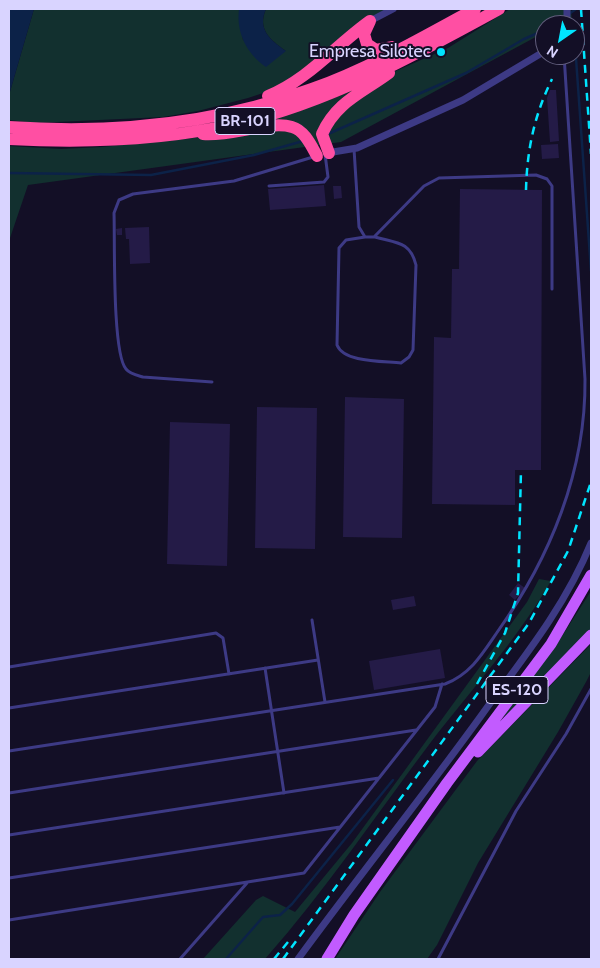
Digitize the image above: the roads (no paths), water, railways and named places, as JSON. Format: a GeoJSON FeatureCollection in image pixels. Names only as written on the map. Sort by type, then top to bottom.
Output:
{"type":"FeatureCollection","features":[{"type":"Feature","properties":{"kind":"highway","name":"BR-101"},"geometry":{"type":"LineString","coordinates":[[9,139],[125,129],[227,114],[313,89],[413,43],[475,9]]}},
{"type":"Feature","properties":{"kind":"highway","name":"BR-101"},"geometry":{"type":"LineString","coordinates":[[9,127],[44,135],[132,139],[188,133],[237,124],[355,83],[412,57],[499,9]]}},
{"type":"Feature","properties":{"kind":"highway"},"geometry":{"type":"LineString","coordinates":[[370,20],[364,34],[367,44],[372,48],[382,51],[413,43]]}},
{"type":"Feature","properties":{"kind":"highway"},"geometry":{"type":"LineString","coordinates":[[227,114],[295,83],[370,20]]}},
{"type":"Feature","properties":{"kind":"highway"},"geometry":{"type":"LineString","coordinates":[[323,154],[322,134],[338,107],[412,57]]}},
{"type":"Feature","properties":{"kind":"highway"},"geometry":{"type":"LineString","coordinates":[[188,133],[219,136],[280,126],[292,127],[300,131],[323,154]]}},
{"type":"Feature","properties":{"kind":"main road","name":"ES-120"},"geometry":{"type":"LineString","coordinates":[[327,959],[354,915],[461,764],[556,637],[591,575]]}},
{"type":"Feature","properties":{"kind":"main road","name":"ES-120"},"geometry":{"type":"LineString","coordinates":[[436,801],[482,746],[591,635]]}},
{"type":"Feature","properties":{"kind":"street"},"geometry":{"type":"LineString","coordinates":[[370,20],[393,9]]}},
{"type":"Feature","properties":{"kind":"street"},"geometry":{"type":"LineString","coordinates":[[323,154],[354,149],[463,100],[535,57]]}},
{"type":"Feature","properties":{"kind":"street"},"geometry":{"type":"LineString","coordinates":[[298,959],[448,763],[538,639],[577,577],[591,542]]}},
{"type":"Feature","properties":{"kind":"lane"},"geometry":{"type":"LineString","coordinates":[[9,751],[442,684],[459,678],[473,666],[529,586],[558,523],[582,430],[586,380],[565,65]]}},
{"type":"Feature","properties":{"kind":"lane"},"geometry":{"type":"LineString","coordinates":[[354,149],[358,228],[365,237]]}},
{"type":"Feature","properties":{"kind":"lane"},"geometry":{"type":"LineString","coordinates":[[212,382],[143,376],[132,374],[125,368],[120,356],[117,320],[114,213],[120,200],[133,194],[234,181],[323,154],[328,177],[324,182],[269,186]]}},
{"type":"Feature","properties":{"kind":"lane"},"geometry":{"type":"LineString","coordinates":[[374,237],[424,186],[439,178],[536,175],[547,179],[552,186],[552,290]]}},
{"type":"Feature","properties":{"kind":"lane"},"geometry":{"type":"LineString","coordinates":[[374,237],[404,246],[413,252],[416,265],[413,350],[409,357],[401,363],[348,357],[340,352],[337,345],[339,248],[346,240],[374,237]]}},
{"type":"Feature","properties":{"kind":"lane"},"geometry":{"type":"LineString","coordinates":[[312,620],[325,702]]}},
{"type":"Feature","properties":{"kind":"lane"},"geometry":{"type":"LineString","coordinates":[[9,667],[216,633],[223,638],[229,674]]}},
{"type":"Feature","properties":{"kind":"lane"},"geometry":{"type":"LineString","coordinates":[[9,708],[318,660]]}},
{"type":"Feature","properties":{"kind":"lane"},"geometry":{"type":"LineString","coordinates":[[265,668],[284,793]]}},
{"type":"Feature","properties":{"kind":"lane"},"geometry":{"type":"LineString","coordinates":[[9,920],[304,873],[380,778],[437,702],[442,684]]}},
{"type":"Feature","properties":{"kind":"lane"},"geometry":{"type":"LineString","coordinates":[[438,959],[516,811],[566,734],[591,689]]}},
{"type":"Feature","properties":{"kind":"lane"},"geometry":{"type":"LineString","coordinates":[[9,793],[416,730]]}},
{"type":"Feature","properties":{"kind":"lane"},"geometry":{"type":"LineString","coordinates":[[9,835],[380,778]]}},
{"type":"Feature","properties":{"kind":"lane"},"geometry":{"type":"LineString","coordinates":[[9,878],[341,827]]}},
{"type":"Feature","properties":{"kind":"lane"},"geometry":{"type":"LineString","coordinates":[[180,959],[247,883]]}},
{"type":"Feature","properties":{"kind":"water"},"geometry":{"type":"Polygon","coordinates":[[[9,9],[34,9],[9,95],[9,9]]]}},
{"type":"Feature","properties":{"kind":"water"},"geometry":{"type":"Polygon","coordinates":[[[239,9],[266,9],[263,22],[264,28],[270,38],[286,51],[266,67],[253,56],[244,42],[239,26],[239,9]]]}},
{"type":"Feature","properties":{"kind":"waterway"},"geometry":{"type":"LineString","coordinates":[[569,14],[576,9]]}},
{"type":"Feature","properties":{"kind":"waterway"},"geometry":{"type":"LineString","coordinates":[[328,134],[466,73],[535,34]]}},
{"type":"Feature","properties":{"kind":"waterway"},"geometry":{"type":"LineString","coordinates":[[576,65],[591,271]]}},
{"type":"Feature","properties":{"kind":"waterway"},"geometry":{"type":"LineString","coordinates":[[9,173],[151,175],[254,155],[303,141]]}},
{"type":"Feature","properties":{"kind":"waterway"},"geometry":{"type":"LineString","coordinates":[[226,959],[263,917],[280,915],[292,904],[393,780]]}},
{"type":"Feature","properties":{"kind":"railway"},"geometry":{"type":"LineString","coordinates":[[581,9],[591,154]]}},
{"type":"Feature","properties":{"kind":"railway"},"geometry":{"type":"LineString","coordinates":[[526,190],[528,161],[536,120],[552,79]]}},
{"type":"Feature","properties":{"kind":"railway"},"geometry":{"type":"LineString","coordinates":[[477,684],[505,633],[518,593],[521,470]]}},
{"type":"Feature","properties":{"kind":"railway"},"geometry":{"type":"LineString","coordinates":[[283,959],[529,623],[568,551],[591,482]]}},
{"type":"Feature","properties":{"kind":"railway"},"geometry":{"type":"LineString","coordinates":[[274,959],[288,942]]}},
{"type":"Feature","properties":{"kind":"place","name":"Empresa Silotec"},"geometry":{"type":"Point","coordinates":[441,52]}}]}
